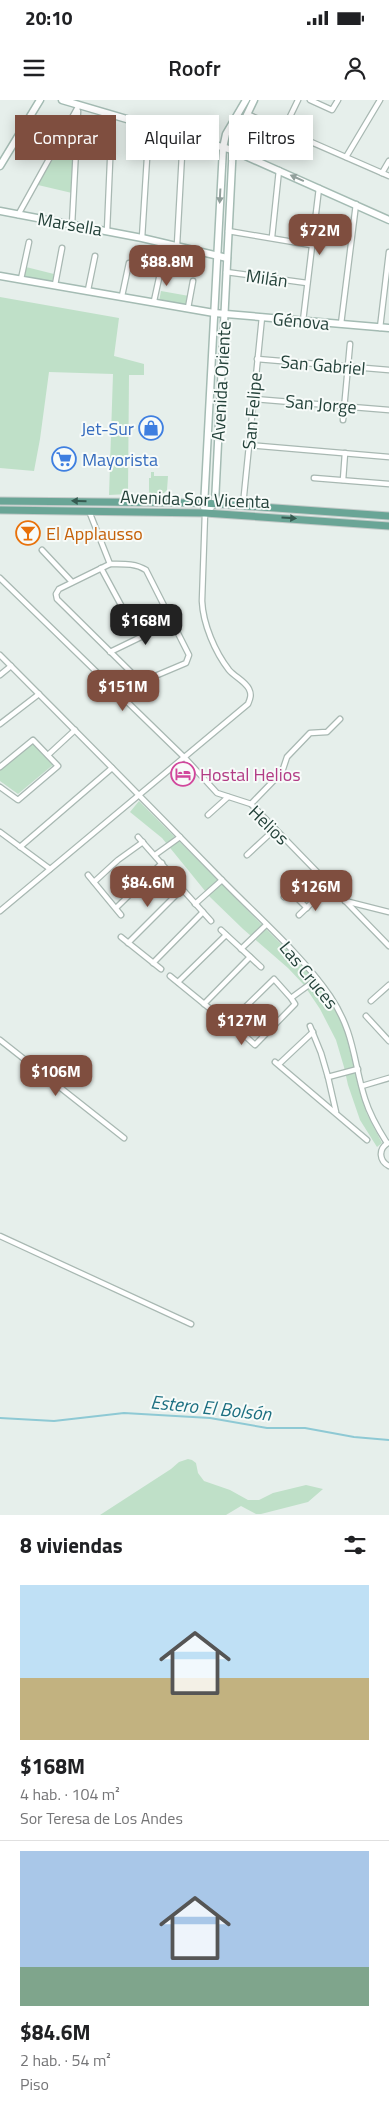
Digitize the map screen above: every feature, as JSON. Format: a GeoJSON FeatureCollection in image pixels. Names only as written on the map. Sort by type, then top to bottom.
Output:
{"type":"FeatureCollection","features":[{"type":"Feature","properties":{"kind":"main road","name":"Avenida Sor Vicenta"},"geometry":{"type":"LineString","coordinates":[[0,501],[215,503],[389,516]]}},
{"type":"Feature","properties":{"kind":"main road"},"geometry":{"type":"LineString","coordinates":[[98,511],[106,502]]}},
{"type":"Feature","properties":{"kind":"main road","name":"Avenida Sor Vicenta"},"geometry":{"type":"LineString","coordinates":[[0,510],[205,513],[389,526]]}},
{"type":"Feature","properties":{"kind":"street"},"geometry":{"type":"LineString","coordinates":[[0,166],[40,100]]}},
{"type":"Feature","properties":{"kind":"street"},"geometry":{"type":"LineString","coordinates":[[62,100],[79,107],[112,115]]}},
{"type":"Feature","properties":{"kind":"street","name":"Avenida Oriente"},"geometry":{"type":"LineString","coordinates":[[185,758],[248,704],[250,692],[226,666],[205,622],[202,601],[206,459],[223,148],[226,134],[246,100]]}},
{"type":"Feature","properties":{"kind":"street","name":"Avenida Oriente"},"geometry":{"type":"LineString","coordinates":[[247,114],[254,100]]}},
{"type":"Feature","properties":{"kind":"street"},"geometry":{"type":"LineString","coordinates":[[291,115],[298,100]]}},
{"type":"Feature","properties":{"kind":"street"},"geometry":{"type":"LineString","coordinates":[[310,100],[332,110],[338,100]]}},
{"type":"Feature","properties":{"kind":"street"},"geometry":{"type":"LineString","coordinates":[[346,157],[380,100]]}},
{"type":"Feature","properties":{"kind":"street"},"geometry":{"type":"LineString","coordinates":[[18,215],[79,107]]}},
{"type":"Feature","properties":{"kind":"street"},"geometry":{"type":"LineString","coordinates":[[72,225],[79,107]]}},
{"type":"Feature","properties":{"kind":"street"},"geometry":{"type":"LineString","coordinates":[[313,142],[389,176]]}},
{"type":"Feature","properties":{"kind":"street"},"geometry":{"type":"LineString","coordinates":[[219,147],[229,149]]}},
{"type":"Feature","properties":{"kind":"street"},"geometry":{"type":"LineString","coordinates":[[107,231],[110,160]]}},
{"type":"Feature","properties":{"kind":"street"},"geometry":{"type":"LineString","coordinates":[[142,238],[147,160]]}},
{"type":"Feature","properties":{"kind":"street"},"geometry":{"type":"LineString","coordinates":[[176,245],[181,160]]}},
{"type":"Feature","properties":{"kind":"street","name":"Avenida Oriente"},"geometry":{"type":"LineString","coordinates":[[215,503],[232,160]]}},
{"type":"Feature","properties":{"kind":"street"},"geometry":{"type":"LineString","coordinates":[[256,160],[389,220]]}},
{"type":"Feature","properties":{"kind":"street"},"geometry":{"type":"LineString","coordinates":[[382,173],[389,161]]}},
{"type":"Feature","properties":{"kind":"street"},"geometry":{"type":"LineString","coordinates":[[272,238],[280,170]]}},
{"type":"Feature","properties":{"kind":"street"},"geometry":{"type":"LineString","coordinates":[[303,321],[319,188]]}},
{"type":"Feature","properties":{"kind":"street"},"geometry":{"type":"LineString","coordinates":[[342,324],[356,204]]}},
{"type":"Feature","properties":{"kind":"street","name":"Marsella"},"geometry":{"type":"LineString","coordinates":[[0,211],[176,245],[227,258]]}},
{"type":"Feature","properties":{"kind":"street"},"geometry":{"type":"LineString","coordinates":[[228,231],[311,245]]}},
{"type":"Feature","properties":{"kind":"street"},"geometry":{"type":"LineString","coordinates":[[21,279],[28,242]]}},
{"type":"Feature","properties":{"kind":"street"},"geometry":{"type":"LineString","coordinates":[[55,285],[62,248]]}},
{"type":"Feature","properties":{"kind":"street"},"geometry":{"type":"LineString","coordinates":[[380,328],[389,252]]}},
{"type":"Feature","properties":{"kind":"street"},"geometry":{"type":"LineString","coordinates":[[88,290],[95,256]]}},
{"type":"Feature","properties":{"kind":"street"},"geometry":{"type":"LineString","coordinates":[[122,296],[129,263]]}},
{"type":"Feature","properties":{"kind":"street"},"geometry":{"type":"LineString","coordinates":[[154,302],[161,268]]}},
{"type":"Feature","properties":{"kind":"street","name":"Milán"},"geometry":{"type":"LineString","coordinates":[[226,272],[307,283]]}},
{"type":"Feature","properties":{"kind":"street","name":"Génova"},"geometry":{"type":"LineString","coordinates":[[0,276],[214,313],[389,328]]}},
{"type":"Feature","properties":{"kind":"street"},"geometry":{"type":"LineString","coordinates":[[188,308],[193,281]]}},
{"type":"Feature","properties":{"kind":"street","name":"San Felipe"},"geometry":{"type":"LineString","coordinates":[[244,505],[262,317]]}},
{"type":"Feature","properties":{"kind":"street"},"geometry":{"type":"LineString","coordinates":[[343,420],[350,344]]}},
{"type":"Feature","properties":{"kind":"street","name":"San Gabriel"},"geometry":{"type":"LineString","coordinates":[[258,359],[389,370]]}},
{"type":"Feature","properties":{"kind":"street"},"geometry":{"type":"LineString","coordinates":[[210,391],[218,392],[220,396]]}},
{"type":"Feature","properties":{"kind":"street","name":"San Jorge"},"geometry":{"type":"LineString","coordinates":[[254,399],[389,410]]}},
{"type":"Feature","properties":{"kind":"street"},"geometry":{"type":"LineString","coordinates":[[249,445],[389,457]]}},
{"type":"Feature","properties":{"kind":"street"},"geometry":{"type":"LineString","coordinates":[[343,480],[345,453]]}},
{"type":"Feature","properties":{"kind":"street"},"geometry":{"type":"LineString","coordinates":[[206,459],[217,458]]}},
{"type":"Feature","properties":{"kind":"street"},"geometry":{"type":"LineString","coordinates":[[314,478],[389,484]]}},
{"type":"Feature","properties":{"kind":"street"},"geometry":{"type":"LineString","coordinates":[[205,513],[215,503]]}},
{"type":"Feature","properties":{"kind":"street"},"geometry":{"type":"LineString","coordinates":[[89,511],[110,564]]}},
{"type":"Feature","properties":{"kind":"street"},"geometry":{"type":"LineString","coordinates":[[42,550],[72,582]]}},
{"type":"Feature","properties":{"kind":"street"},"geometry":{"type":"LineString","coordinates":[[110,564],[131,564],[146,570],[189,655],[186,663],[145,682],[138,680],[57,599],[58,590],[101,568],[110,564]]}},
{"type":"Feature","properties":{"kind":"street"},"geometry":{"type":"LineString","coordinates":[[101,568],[122,606]]}},
{"type":"Feature","properties":{"kind":"street","name":"Helios"},"geometry":{"type":"LineString","coordinates":[[0,578],[185,758],[217,792],[251,804],[389,946]]}},
{"type":"Feature","properties":{"kind":"street"},"geometry":{"type":"LineString","coordinates":[[110,652],[172,622]]}},
{"type":"Feature","properties":{"kind":"street","name":"Las Cruces"},"geometry":{"type":"LineString","coordinates":[[0,655],[140,795],[317,979],[342,1016],[351,1038],[362,1086],[373,1120],[388,1143]]}},
{"type":"Feature","properties":{"kind":"street"},"geometry":{"type":"LineString","coordinates":[[0,675],[11,666]]}},
{"type":"Feature","properties":{"kind":"street"},"geometry":{"type":"LineString","coordinates":[[0,724],[38,694]]}},
{"type":"Feature","properties":{"kind":"street"},"geometry":{"type":"LineString","coordinates":[[251,804],[282,772],[286,757],[310,733],[327,732],[340,719]]}},
{"type":"Feature","properties":{"kind":"street"},"geometry":{"type":"LineString","coordinates":[[48,755],[75,730]]}},
{"type":"Feature","properties":{"kind":"street"},"geometry":{"type":"LineString","coordinates":[[0,767],[33,740],[58,766],[18,800],[0,787]]}},
{"type":"Feature","properties":{"kind":"street"},"geometry":{"type":"LineString","coordinates":[[0,911],[185,758]]}},
{"type":"Feature","properties":{"kind":"street"},"geometry":{"type":"LineString","coordinates":[[20,847],[112,768]]}},
{"type":"Feature","properties":{"kind":"street"},"geometry":{"type":"LineString","coordinates":[[208,815],[228,797]]}},
{"type":"Feature","properties":{"kind":"street"},"geometry":{"type":"LineString","coordinates":[[247,855],[275,829]]}},
{"type":"Feature","properties":{"kind":"street"},"geometry":{"type":"LineString","coordinates":[[0,832],[50,869]]}},
{"type":"Feature","properties":{"kind":"street"},"geometry":{"type":"LineString","coordinates":[[138,837],[168,871]]}},
{"type":"Feature","properties":{"kind":"street"},"geometry":{"type":"LineString","coordinates":[[155,855],[180,837]]}},
{"type":"Feature","properties":{"kind":"street"},"geometry":{"type":"LineString","coordinates":[[94,882],[118,860],[143,842]]}},
{"type":"Feature","properties":{"kind":"street"},"geometry":{"type":"LineString","coordinates":[[116,908],[162,863]]}},
{"type":"Feature","properties":{"kind":"street"},"geometry":{"type":"LineString","coordinates":[[284,897],[302,881],[312,879],[318,874]]}},
{"type":"Feature","properties":{"kind":"street"},"geometry":{"type":"LineString","coordinates":[[88,875],[121,915]]}},
{"type":"Feature","properties":{"kind":"street"},"geometry":{"type":"LineString","coordinates":[[195,904],[222,880]]}},
{"type":"Feature","properties":{"kind":"street"},"geometry":{"type":"LineString","coordinates":[[175,881],[211,921]]}},
{"type":"Feature","properties":{"kind":"street"},"geometry":{"type":"LineString","coordinates":[[128,943],[182,889]]}},
{"type":"Feature","properties":{"kind":"street"},"geometry":{"type":"LineString","coordinates":[[290,891],[307,908]]}},
{"type":"Feature","properties":{"kind":"street"},"geometry":{"type":"LineString","coordinates":[[299,915],[319,896]]}},
{"type":"Feature","properties":{"kind":"street"},"geometry":{"type":"LineString","coordinates":[[344,901],[389,912]]}},
{"type":"Feature","properties":{"kind":"street"},"geometry":{"type":"LineString","coordinates":[[153,963],[203,912]]}},
{"type":"Feature","properties":{"kind":"street"},"geometry":{"type":"LineString","coordinates":[[241,949],[266,925]]}},
{"type":"Feature","properties":{"kind":"street"},"geometry":{"type":"LineString","coordinates":[[221,930],[261,967]]}},
{"type":"Feature","properties":{"kind":"street"},"geometry":{"type":"LineString","coordinates":[[178,982],[226,935]]}},
{"type":"Feature","properties":{"kind":"street"},"geometry":{"type":"LineString","coordinates":[[121,937],[161,969]]}},
{"type":"Feature","properties":{"kind":"street"},"geometry":{"type":"LineString","coordinates":[[204,1004],[250,957]]}},
{"type":"Feature","properties":{"kind":"street"},"geometry":{"type":"LineString","coordinates":[[170,976],[219,1016]]}},
{"type":"Feature","properties":{"kind":"street"},"geometry":{"type":"LineString","coordinates":[[274,979],[291,998],[296,1004],[255,1045],[230,1022],[274,979]]}},
{"type":"Feature","properties":{"kind":"street"},"geometry":{"type":"LineString","coordinates":[[291,998],[317,979]]}},
{"type":"Feature","properties":{"kind":"street"},"geometry":{"type":"LineString","coordinates":[[372,1001],[389,985]]}},
{"type":"Feature","properties":{"kind":"street"},"geometry":{"type":"LineString","coordinates":[[366,1016],[389,1041]]}},
{"type":"Feature","properties":{"kind":"street"},"geometry":{"type":"LineString","coordinates":[[310,1026],[328,1077],[336,1113]]}},
{"type":"Feature","properties":{"kind":"street"},"geometry":{"type":"LineString","coordinates":[[313,1032],[277,1063],[367,1140]]}},
{"type":"Feature","properties":{"kind":"street"},"geometry":{"type":"LineString","coordinates":[[0,1040],[124,1138]]}},
{"type":"Feature","properties":{"kind":"street"},"geometry":{"type":"LineString","coordinates":[[328,1077],[358,1069]]}},
{"type":"Feature","properties":{"kind":"street"},"geometry":{"type":"LineString","coordinates":[[362,1086],[389,1078]]}},
{"type":"Feature","properties":{"kind":"street"},"geometry":{"type":"LineString","coordinates":[[388,1143],[382,1148],[380,1155],[383,1162],[389,1166]]}},
{"type":"Feature","properties":{"kind":"street"},"geometry":{"type":"LineString","coordinates":[[0,1236],[191,1324]]}},
{"type":"Feature","properties":{"kind":"green space"},"geometry":{"type":"Polygon","coordinates":[[[52,160],[73,160],[72,193],[38,185],[52,160]]]}},
{"type":"Feature","properties":{"kind":"green space"},"geometry":{"type":"Polygon","coordinates":[[[26,267],[54,274],[52,283],[24,278],[26,267]]]}},
{"type":"Feature","properties":{"kind":"green space"},"geometry":{"type":"Polygon","coordinates":[[[161,291],[189,296],[186,306],[159,302],[161,291]]]}},
{"type":"Feature","properties":{"kind":"green space"},"geometry":{"type":"Polygon","coordinates":[[[0,297],[119,318],[114,356],[144,364],[144,375],[129,375],[128,494],[109,495],[113,374],[49,372],[34,471],[0,468],[0,297]]]}},
{"type":"Feature","properties":{"kind":"green space"},"geometry":{"type":"Polygon","coordinates":[[[151,472],[154,472],[154,476],[168,476],[167,490],[164,493],[149,494],[151,472]]]}},
{"type":"Feature","properties":{"kind":"green space"},"geometry":{"type":"Polygon","coordinates":[[[33,742],[54,764],[18,794],[0,781],[0,769],[33,742]]]}},
{"type":"Feature","properties":{"kind":"green space"},"geometry":{"type":"Polygon","coordinates":[[[139,801],[295,958],[322,988],[335,1006],[344,1027],[367,1114],[382,1143],[377,1147],[360,1120],[336,1040],[320,1009],[304,985],[210,897],[162,838],[130,812],[139,801]]]}},
{"type":"Feature","properties":{"kind":"green space"},"geometry":{"type":"Polygon","coordinates":[[[188,1459],[196,1463],[198,1473],[204,1481],[230,1490],[248,1500],[259,1500],[273,1493],[306,1485],[323,1489],[308,1502],[261,1514],[256,1514],[241,1506],[226,1515],[100,1515],[179,1462],[188,1459]]]}},
{"type":"Feature","properties":{"kind":"waterway","name":"Estero El Bolsón"},"geometry":{"type":"LineString","coordinates":[[0,1418],[54,1421],[124,1413],[210,1418],[267,1428],[305,1428],[354,1437],[389,1440]]}},
{"type":"Feature","properties":{"kind":"place","name":"Jet-Sur"},"geometry":{"type":"Point","coordinates":[151,428]}},
{"type":"Feature","properties":{"kind":"place","name":"Mayorista"},"geometry":{"type":"Point","coordinates":[64,459]}},
{"type":"Feature","properties":{"kind":"place","name":"El Applausso"},"geometry":{"type":"Point","coordinates":[28,533]}},
{"type":"Feature","properties":{"kind":"place","name":"Hostal Helios"},"geometry":{"type":"Point","coordinates":[183,774]}}]}
